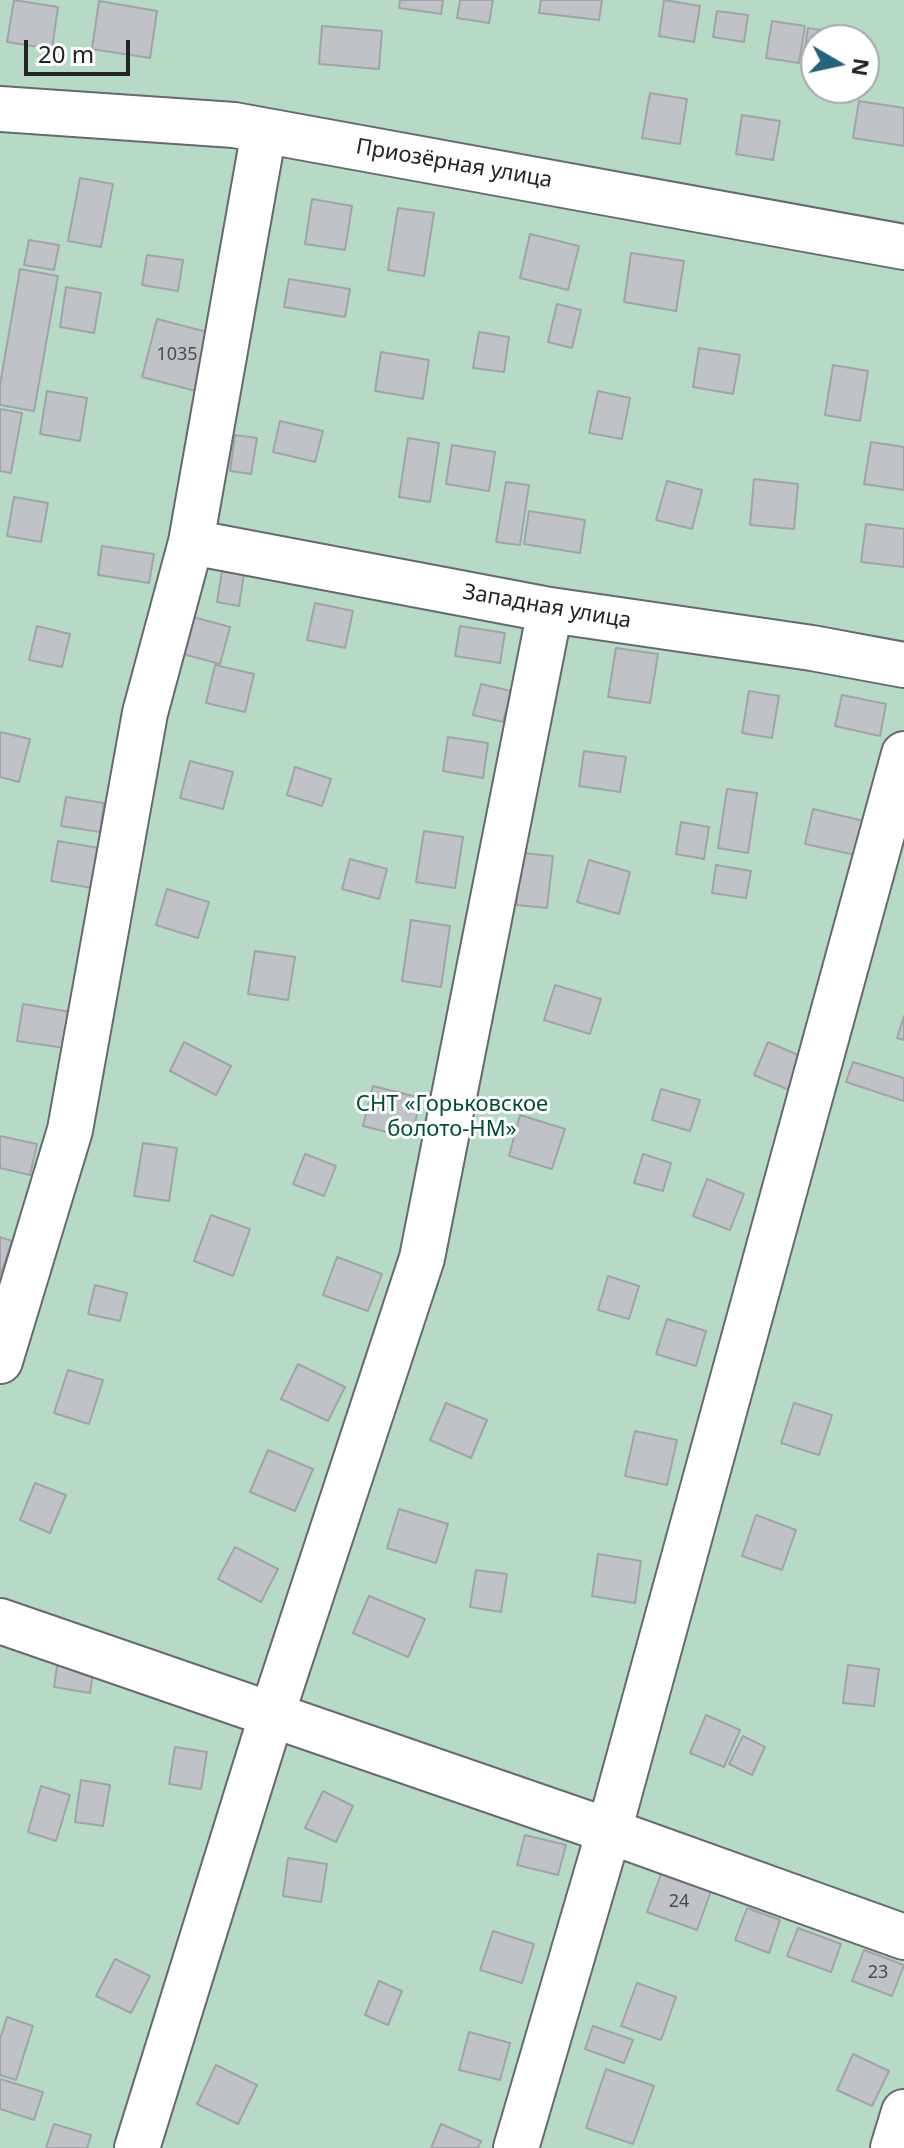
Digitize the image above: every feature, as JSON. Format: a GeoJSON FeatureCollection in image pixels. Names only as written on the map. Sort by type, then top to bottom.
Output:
{"type":"FeatureCollection","features":[{"type":"Feature","properties":{"kind":"street","name":"Приозёрная улица"},"geometry":{"type":"LineString","coordinates":[[0,109],[234,125],[904,247]]}},
{"type":"Feature","properties":{"kind":"street"},"geometry":{"type":"LineString","coordinates":[[0,1361],[70,1130],[145,713],[191,542],[264,131]]}},
{"type":"Feature","properties":{"kind":"street","name":"Западная улица"},"geometry":{"type":"LineString","coordinates":[[191,542],[550,610],[812,648],[904,665]]}},
{"type":"Feature","properties":{"kind":"street"},"geometry":{"type":"LineString","coordinates":[[137,2148],[271,1717],[422,1258],[550,610]]}},
{"type":"Feature","properties":{"kind":"street"},"geometry":{"type":"LineString","coordinates":[[516,2148],[609,1831],[904,754]]}},
{"type":"Feature","properties":{"kind":"street"},"geometry":{"type":"LineString","coordinates":[[0,1621],[271,1717],[609,1831],[904,1937]]}},
{"type":"Feature","properties":{"kind":"street"},"geometry":{"type":"LineString","coordinates":[[893,2148],[904,2112]]}},
{"type":"Feature","properties":{"kind":"green space","name":"СНТ «Горьковское болото-НМ»"},"geometry":{"type":"Polygon","coordinates":[[[0,0],[904,0],[904,2148],[0,2148],[0,0]]]}},
{"type":"Feature","properties":{"kind":"building"},"geometry":{"type":"Polygon","coordinates":[[[14,0],[58,7],[52,49],[7,42],[14,0]]]}},
{"type":"Feature","properties":{"kind":"building"},"geometry":{"type":"Polygon","coordinates":[[[400,0],[443,0],[441,14],[399,8],[400,0]]]}},
{"type":"Feature","properties":{"kind":"building"},"geometry":{"type":"Polygon","coordinates":[[[460,0],[493,0],[489,23],[457,18],[460,0]]]}},
{"type":"Feature","properties":{"kind":"building"},"geometry":{"type":"Polygon","coordinates":[[[541,0],[602,0],[599,20],[539,13],[541,0]]]}},
{"type":"Feature","properties":{"kind":"building"},"geometry":{"type":"Polygon","coordinates":[[[664,0],[700,6],[694,42],[659,36],[664,0]]]}},
{"type":"Feature","properties":{"kind":"building"},"geometry":{"type":"Polygon","coordinates":[[[99,1],[157,11],[150,58],[92,49],[99,1]]]}},
{"type":"Feature","properties":{"kind":"building"},"geometry":{"type":"Polygon","coordinates":[[[717,11],[748,15],[744,42],[713,37],[717,11]]]}},
{"type":"Feature","properties":{"kind":"building"},"geometry":{"type":"Polygon","coordinates":[[[772,21],[800,25],[799,63],[766,58],[772,21]]]}},
{"type":"Feature","properties":{"kind":"building"},"geometry":{"type":"Polygon","coordinates":[[[322,26],[382,31],[379,69],[319,64],[322,26]]]}},
{"type":"Feature","properties":{"kind":"building"},"geometry":{"type":"Polygon","coordinates":[[[650,93],[687,99],[680,144],[642,138],[650,93]]]}},
{"type":"Feature","properties":{"kind":"building"},"geometry":{"type":"Polygon","coordinates":[[[859,104],[904,108],[904,146],[853,138],[859,104]]]}},
{"type":"Feature","properties":{"kind":"building"},"geometry":{"type":"Polygon","coordinates":[[[742,115],[780,121],[773,160],[736,154],[742,115]]]}},
{"type":"Feature","properties":{"kind":"building"},"geometry":{"type":"Polygon","coordinates":[[[80,178],[113,184],[101,247],[68,241],[80,178]]]}},
{"type":"Feature","properties":{"kind":"building"},"geometry":{"type":"Polygon","coordinates":[[[312,199],[352,206],[345,250],[305,244],[312,199]]]}},
{"type":"Feature","properties":{"kind":"building"},"geometry":{"type":"Polygon","coordinates":[[[398,208],[434,213],[424,276],[388,270],[398,208]]]}},
{"type":"Feature","properties":{"kind":"building"},"geometry":{"type":"Polygon","coordinates":[[[530,234],[579,246],[568,290],[520,278],[530,234]]]}},
{"type":"Feature","properties":{"kind":"building"},"geometry":{"type":"Polygon","coordinates":[[[29,240],[59,245],[54,270],[24,265],[29,240]]]}},
{"type":"Feature","properties":{"kind":"building"},"geometry":{"type":"Polygon","coordinates":[[[631,253],[684,261],[676,311],[624,302],[631,253]]]}},
{"type":"Feature","properties":{"kind":"building"},"geometry":{"type":"Polygon","coordinates":[[[147,255],[183,260],[178,291],[142,285],[147,255]]]}},
{"type":"Feature","properties":{"kind":"building"},"geometry":{"type":"Polygon","coordinates":[[[20,269],[58,276],[34,411],[0,405],[0,385],[20,269]]]}},
{"type":"Feature","properties":{"kind":"building"},"geometry":{"type":"Polygon","coordinates":[[[289,279],[350,289],[345,317],[284,307],[289,279]]]}},
{"type":"Feature","properties":{"kind":"building"},"geometry":{"type":"Polygon","coordinates":[[[66,287],[101,293],[94,333],[60,327],[66,287]]]}},
{"type":"Feature","properties":{"kind":"building"},"geometry":{"type":"Polygon","coordinates":[[[557,304],[581,310],[572,348],[548,342],[557,304]]]}},
{"type":"Feature","properties":{"kind":"building"},"geometry":{"type":"Polygon","coordinates":[[[157,319],[211,333],[196,391],[142,377],[157,319]]]}},
{"type":"Feature","properties":{"kind":"building"},"geometry":{"type":"Polygon","coordinates":[[[479,332],[509,337],[504,372],[473,368],[479,332]]]}},
{"type":"Feature","properties":{"kind":"building"},"geometry":{"type":"Polygon","coordinates":[[[699,348],[740,355],[733,394],[693,387],[699,348]]]}},
{"type":"Feature","properties":{"kind":"building"},"geometry":{"type":"Polygon","coordinates":[[[381,352],[429,360],[423,399],[375,391],[381,352]]]}},
{"type":"Feature","properties":{"kind":"building"},"geometry":{"type":"Polygon","coordinates":[[[833,365],[868,371],[860,421],[825,415],[833,365]]]}},
{"type":"Feature","properties":{"kind":"building"},"geometry":{"type":"Polygon","coordinates":[[[47,391],[87,398],[80,441],[40,434],[47,391]]]}},
{"type":"Feature","properties":{"kind":"building"},"geometry":{"type":"Polygon","coordinates":[[[598,391],[630,398],[622,439],[589,433],[598,391]]]}},
{"type":"Feature","properties":{"kind":"building"},"geometry":{"type":"Polygon","coordinates":[[[0,409],[22,413],[11,473],[0,471],[0,409]]]}},
{"type":"Feature","properties":{"kind":"building"},"geometry":{"type":"Polygon","coordinates":[[[280,421],[323,431],[315,462],[273,452],[280,421]]]}},
{"type":"Feature","properties":{"kind":"building"},"geometry":{"type":"Polygon","coordinates":[[[235,435],[257,438],[251,474],[230,471],[235,435]]]}},
{"type":"Feature","properties":{"kind":"building"},"geometry":{"type":"Polygon","coordinates":[[[408,438],[439,443],[430,502],[399,497],[408,438]]]}},
{"type":"Feature","properties":{"kind":"building"},"geometry":{"type":"Polygon","coordinates":[[[871,442],[904,447],[904,490],[864,484],[871,442]]]}},
{"type":"Feature","properties":{"kind":"building"},"geometry":{"type":"Polygon","coordinates":[[[452,445],[495,452],[489,491],[446,484],[452,445]]]}},
{"type":"Feature","properties":{"kind":"building"},"geometry":{"type":"Polygon","coordinates":[[[754,479],[798,484],[794,529],[750,525],[754,479]]]}},
{"type":"Feature","properties":{"kind":"building"},"geometry":{"type":"Polygon","coordinates":[[[667,481],[702,490],[692,529],[656,520],[667,481]]]}},
{"type":"Feature","properties":{"kind":"building"},"geometry":{"type":"Polygon","coordinates":[[[506,482],[529,485],[520,545],[496,542],[506,482]]]}},
{"type":"Feature","properties":{"kind":"building"},"geometry":{"type":"Polygon","coordinates":[[[14,497],[48,503],[41,542],[7,536],[14,497]]]}},
{"type":"Feature","properties":{"kind":"building"},"geometry":{"type":"Polygon","coordinates":[[[529,511],[585,520],[580,553],[524,544],[529,511]]]}},
{"type":"Feature","properties":{"kind":"building"},"geometry":{"type":"Polygon","coordinates":[[[866,524],[904,529],[904,567],[861,562],[866,524]]]}},
{"type":"Feature","properties":{"kind":"building"},"geometry":{"type":"Polygon","coordinates":[[[102,546],[154,554],[149,583],[98,575],[102,546]]]}},
{"type":"Feature","properties":{"kind":"building"},"geometry":{"type":"Polygon","coordinates":[[[222,571],[244,574],[239,606],[217,602],[222,571]]]}},
{"type":"Feature","properties":{"kind":"building"},"geometry":{"type":"Polygon","coordinates":[[[315,603],[353,611],[345,648],[307,640],[315,603]]]}},
{"type":"Feature","properties":{"kind":"building"},"geometry":{"type":"Polygon","coordinates":[[[193,617],[230,627],[220,664],[183,654],[193,617]]]}},
{"type":"Feature","properties":{"kind":"building"},"geometry":{"type":"Polygon","coordinates":[[[37,626],[70,634],[62,667],[29,660],[37,626]]]}},
{"type":"Feature","properties":{"kind":"building"},"geometry":{"type":"Polygon","coordinates":[[[460,626],[505,633],[500,663],[455,656],[460,626]]]}},
{"type":"Feature","properties":{"kind":"building"},"geometry":{"type":"Polygon","coordinates":[[[616,648],[658,654],[650,703],[608,697],[616,648]]]}},
{"type":"Feature","properties":{"kind":"building"},"geometry":{"type":"Polygon","coordinates":[[[215,665],[254,674],[245,712],[206,703],[215,665]]]}},
{"type":"Feature","properties":{"kind":"building"},"geometry":{"type":"Polygon","coordinates":[[[481,684],[511,691],[503,722],[473,715],[481,684]]]}},
{"type":"Feature","properties":{"kind":"building"},"geometry":{"type":"Polygon","coordinates":[[[749,691],[779,696],[772,738],[742,733],[749,691]]]}},
{"type":"Feature","properties":{"kind":"building"},"geometry":{"type":"Polygon","coordinates":[[[842,695],[886,704],[880,736],[835,726],[842,695]]]}},
{"type":"Feature","properties":{"kind":"building"},"geometry":{"type":"Polygon","coordinates":[[[0,732],[30,739],[19,782],[0,777],[0,732]]]}},
{"type":"Feature","properties":{"kind":"building"},"geometry":{"type":"Polygon","coordinates":[[[448,737],[488,743],[483,778],[443,771],[448,737]]]}},
{"type":"Feature","properties":{"kind":"building"},"geometry":{"type":"Polygon","coordinates":[[[584,751],[626,757],[620,792],[579,786],[584,751]]]}},
{"type":"Feature","properties":{"kind":"building"},"geometry":{"type":"Polygon","coordinates":[[[190,761],[233,772],[223,809],[180,798],[190,761]]]}},
{"type":"Feature","properties":{"kind":"building"},"geometry":{"type":"Polygon","coordinates":[[[295,767],[331,779],[322,806],[287,795],[295,767]]]}},
{"type":"Feature","properties":{"kind":"building"},"geometry":{"type":"Polygon","coordinates":[[[727,789],[757,793],[748,853],[718,848],[727,789]]]}},
{"type":"Feature","properties":{"kind":"building"},"geometry":{"type":"Polygon","coordinates":[[[66,797],[104,803],[100,832],[61,826],[66,797]]]}},
{"type":"Feature","properties":{"kind":"building"},"geometry":{"type":"Polygon","coordinates":[[[813,809],[864,821],[856,855],[805,844],[813,809]]]}},
{"type":"Feature","properties":{"kind":"building"},"geometry":{"type":"Polygon","coordinates":[[[681,822],[709,827],[704,859],[676,854],[681,822]]]}},
{"type":"Feature","properties":{"kind":"building"},"geometry":{"type":"Polygon","coordinates":[[[424,831],[463,837],[455,888],[416,882],[424,831]]]}},
{"type":"Feature","properties":{"kind":"building"},"geometry":{"type":"Polygon","coordinates":[[[58,841],[99,848],[92,888],[51,881],[58,841]]]}},
{"type":"Feature","properties":{"kind":"building"},"geometry":{"type":"Polygon","coordinates":[[[523,853],[553,856],[547,908],[516,905],[523,853]]]}},
{"type":"Feature","properties":{"kind":"building"},"geometry":{"type":"Polygon","coordinates":[[[350,859],[387,869],[379,899],[342,889],[350,859]]]}},
{"type":"Feature","properties":{"kind":"building"},"geometry":{"type":"Polygon","coordinates":[[[589,860],[630,872],[619,914],[577,902],[589,860]]]}},
{"type":"Feature","properties":{"kind":"building"},"geometry":{"type":"Polygon","coordinates":[[[716,865],[751,871],[746,898],[712,893],[716,865]]]}},
{"type":"Feature","properties":{"kind":"building"},"geometry":{"type":"Polygon","coordinates":[[[167,889],[209,902],[198,938],[156,925],[167,889]]]}},
{"type":"Feature","properties":{"kind":"building"},"geometry":{"type":"Polygon","coordinates":[[[411,920],[450,926],[441,987],[402,981],[411,920]]]}},
{"type":"Feature","properties":{"kind":"building"},"geometry":{"type":"Polygon","coordinates":[[[255,951],[295,957],[288,1000],[248,994],[255,951]]]}},
{"type":"Feature","properties":{"kind":"building"},"geometry":{"type":"Polygon","coordinates":[[[555,985],[601,999],[590,1034],[544,1020],[555,985]]]}},
{"type":"Feature","properties":{"kind":"building"},"geometry":{"type":"Polygon","coordinates":[[[23,1004],[71,1012],[65,1048],[17,1041],[23,1004]]]}},
{"type":"Feature","properties":{"kind":"building"},"geometry":{"type":"Polygon","coordinates":[[[904,1016],[904,1040],[897,1038],[904,1016]]]}},
{"type":"Feature","properties":{"kind":"building"},"geometry":{"type":"Polygon","coordinates":[[[184,1042],[231,1066],[216,1095],[170,1071],[184,1042]]]}},
{"type":"Feature","properties":{"kind":"building"},"geometry":{"type":"Polygon","coordinates":[[[768,1042],[803,1057],[789,1090],[754,1075],[768,1042]]]}},
{"type":"Feature","properties":{"kind":"building"},"geometry":{"type":"Polygon","coordinates":[[[853,1062],[904,1078],[904,1101],[846,1082],[853,1062]]]}},
{"type":"Feature","properties":{"kind":"building"},"geometry":{"type":"Polygon","coordinates":[[[373,1086],[421,1098],[411,1138],[363,1126],[373,1086]]]}},
{"type":"Feature","properties":{"kind":"building"},"geometry":{"type":"Polygon","coordinates":[[[661,1089],[700,1100],[690,1131],[652,1120],[661,1089]]]}},
{"type":"Feature","properties":{"kind":"building"},"geometry":{"type":"Polygon","coordinates":[[[520,1115],[565,1129],[552,1169],[509,1156],[520,1115]]]}},
{"type":"Feature","properties":{"kind":"building"},"geometry":{"type":"Polygon","coordinates":[[[0,1136],[37,1144],[30,1175],[0,1168],[0,1136]]]}},
{"type":"Feature","properties":{"kind":"building"},"geometry":{"type":"Polygon","coordinates":[[[143,1143],[177,1148],[169,1201],[134,1196],[143,1143]]]}},
{"type":"Feature","properties":{"kind":"building"},"geometry":{"type":"Polygon","coordinates":[[[305,1154],[336,1166],[324,1196],[293,1184],[305,1154]]]}},
{"type":"Feature","properties":{"kind":"building"},"geometry":{"type":"Polygon","coordinates":[[[643,1154],[671,1163],[663,1191],[634,1183],[643,1154]]]}},
{"type":"Feature","properties":{"kind":"building"},"geometry":{"type":"Polygon","coordinates":[[[707,1179],[744,1194],[730,1230],[693,1216],[707,1179]]]}},
{"type":"Feature","properties":{"kind":"building"},"geometry":{"type":"Polygon","coordinates":[[[211,1215],[250,1229],[233,1276],[194,1261],[211,1215]]]}},
{"type":"Feature","properties":{"kind":"building"},"geometry":{"type":"Polygon","coordinates":[[[0,1237],[12,1241],[0,1276],[0,1237]]]}},
{"type":"Feature","properties":{"kind":"building"},"geometry":{"type":"Polygon","coordinates":[[[337,1257],[382,1274],[368,1311],[323,1295],[337,1257]]]}},
{"type":"Feature","properties":{"kind":"building"},"geometry":{"type":"Polygon","coordinates":[[[608,1276],[639,1286],[629,1319],[598,1310],[608,1276]]]}},
{"type":"Feature","properties":{"kind":"building"},"geometry":{"type":"Polygon","coordinates":[[[95,1285],[127,1293],[120,1321],[88,1314],[95,1285]]]}},
{"type":"Feature","properties":{"kind":"building"},"geometry":{"type":"Polygon","coordinates":[[[667,1319],[706,1331],[696,1366],[656,1354],[667,1319]]]}},
{"type":"Feature","properties":{"kind":"building"},"geometry":{"type":"Polygon","coordinates":[[[298,1364],[345,1387],[328,1421],[281,1399],[298,1364]]]}},
{"type":"Feature","properties":{"kind":"building"},"geometry":{"type":"Polygon","coordinates":[[[68,1370],[103,1380],[89,1424],[54,1413],[68,1370]]]}},
{"type":"Feature","properties":{"kind":"building"},"geometry":{"type":"Polygon","coordinates":[[[446,1403],[487,1420],[471,1458],[430,1440],[446,1403]]]}},
{"type":"Feature","properties":{"kind":"building"},"geometry":{"type":"Polygon","coordinates":[[[794,1403],[832,1415],[819,1455],[781,1443],[794,1403]]]}},
{"type":"Feature","properties":{"kind":"building"},"geometry":{"type":"Polygon","coordinates":[[[635,1431],[677,1440],[667,1485],[625,1476],[635,1431]]]}},
{"type":"Feature","properties":{"kind":"building"},"geometry":{"type":"Polygon","coordinates":[[[268,1450],[313,1469],[295,1511],[250,1492],[268,1450]]]}},
{"type":"Feature","properties":{"kind":"building"},"geometry":{"type":"Polygon","coordinates":[[[35,1483],[66,1495],[50,1533],[20,1520],[35,1483]]]}},
{"type":"Feature","properties":{"kind":"building"},"geometry":{"type":"Polygon","coordinates":[[[399,1509],[448,1524],[436,1563],[387,1548],[399,1509]]]}},
{"type":"Feature","properties":{"kind":"building"},"geometry":{"type":"Polygon","coordinates":[[[756,1515],[796,1530],[782,1570],[742,1556],[756,1515]]]}},
{"type":"Feature","properties":{"kind":"building"},"geometry":{"type":"Polygon","coordinates":[[[235,1547],[278,1569],[261,1602],[218,1579],[235,1547]]]}},
{"type":"Feature","properties":{"kind":"building"},"geometry":{"type":"Polygon","coordinates":[[[598,1554],[641,1561],[635,1603],[592,1596],[598,1554]]]}},
{"type":"Feature","properties":{"kind":"building"},"geometry":{"type":"Polygon","coordinates":[[[476,1570],[507,1574],[501,1612],[470,1607],[476,1570]]]}},
{"type":"Feature","properties":{"kind":"building"},"geometry":{"type":"Polygon","coordinates":[[[369,1596],[425,1619],[408,1657],[353,1633],[369,1596]]]}},
{"type":"Feature","properties":{"kind":"building"},"geometry":{"type":"Polygon","coordinates":[[[58,1660],[94,1666],[90,1693],[54,1687],[58,1660]]]}},
{"type":"Feature","properties":{"kind":"building"},"geometry":{"type":"Polygon","coordinates":[[[848,1665],[879,1669],[874,1706],[843,1703],[848,1665]]]}},
{"type":"Feature","properties":{"kind":"building"},"geometry":{"type":"Polygon","coordinates":[[[706,1715],[740,1730],[724,1767],[690,1753],[706,1715]]]}},
{"type":"Feature","properties":{"kind":"building"},"geometry":{"type":"Polygon","coordinates":[[[743,1736],[765,1747],[752,1775],[729,1764],[743,1736]]]}},
{"type":"Feature","properties":{"kind":"building"},"geometry":{"type":"Polygon","coordinates":[[[175,1747],[207,1752],[201,1789],[169,1784],[175,1747]]]}},
{"type":"Feature","properties":{"kind":"building"},"geometry":{"type":"Polygon","coordinates":[[[81,1780],[110,1785],[103,1826],[75,1822],[81,1780]]]}},
{"type":"Feature","properties":{"kind":"building"},"geometry":{"type":"Polygon","coordinates":[[[41,1786],[70,1795],[56,1841],[28,1832],[41,1786]]]}},
{"type":"Feature","properties":{"kind":"building"},"geometry":{"type":"Polygon","coordinates":[[[323,1791],[353,1806],[336,1842],[305,1828],[323,1791]]]}},
{"type":"Feature","properties":{"kind":"building"},"geometry":{"type":"Polygon","coordinates":[[[525,1835],[566,1845],[558,1875],[517,1865],[525,1835]]]}},
{"type":"Feature","properties":{"kind":"building"},"geometry":{"type":"Polygon","coordinates":[[[288,1858],[327,1864],[321,1902],[283,1896],[288,1858]]]}},
{"type":"Feature","properties":{"kind":"building"},"geometry":{"type":"Polygon","coordinates":[[[661,1874],[711,1891],[697,1930],[647,1912],[661,1874]]]}},
{"type":"Feature","properties":{"kind":"building"},"geometry":{"type":"Polygon","coordinates":[[[747,1908],[780,1920],[769,1953],[735,1940],[747,1908]]]}},
{"type":"Feature","properties":{"kind":"building"},"geometry":{"type":"Polygon","coordinates":[[[798,1928],[841,1944],[831,1972],[787,1956],[798,1928]]]}},
{"type":"Feature","properties":{"kind":"building"},"geometry":{"type":"Polygon","coordinates":[[[493,1931],[534,1944],[522,1983],[480,1970],[493,1931]]]}},
{"type":"Feature","properties":{"kind":"building"},"geometry":{"type":"Polygon","coordinates":[[[864,1950],[904,1965],[892,1996],[852,1981],[864,1950]]]}},
{"type":"Feature","properties":{"kind":"building"},"geometry":{"type":"Polygon","coordinates":[[[115,1959],[150,1976],[131,2013],[96,1996],[115,1959]]]}},
{"type":"Feature","properties":{"kind":"building"},"geometry":{"type":"Polygon","coordinates":[[[379,1981],[402,1991],[388,2025],[365,2015],[379,1981]]]}},
{"type":"Feature","properties":{"kind":"building"},"geometry":{"type":"Polygon","coordinates":[[[637,1983],[676,1997],[661,2040],[621,2026],[637,1983]]]}},
{"type":"Feature","properties":{"kind":"building"},"geometry":{"type":"Polygon","coordinates":[[[7,2017],[33,2026],[16,2080],[0,2075],[0,2039],[7,2017]]]}},
{"type":"Feature","properties":{"kind":"building"},"geometry":{"type":"Polygon","coordinates":[[[593,2026],[633,2040],[624,2063],[585,2049],[593,2026]]]}},
{"type":"Feature","properties":{"kind":"building"},"geometry":{"type":"Polygon","coordinates":[[[469,2032],[510,2043],[500,2080],[459,2070],[469,2032]]]}},
{"type":"Feature","properties":{"kind":"building"},"geometry":{"type":"Polygon","coordinates":[[[853,2054],[889,2071],[872,2106],[837,2090],[853,2054]]]}},
{"type":"Feature","properties":{"kind":"building"},"geometry":{"type":"Polygon","coordinates":[[[216,2065],[257,2085],[238,2124],[197,2104],[216,2065]]]}},
{"type":"Feature","properties":{"kind":"building"},"geometry":{"type":"Polygon","coordinates":[[[606,2069],[654,2086],[633,2144],[586,2128],[606,2069]]]}},
{"type":"Feature","properties":{"kind":"building"},"geometry":{"type":"Polygon","coordinates":[[[0,2079],[43,2092],[34,2120],[0,2109],[0,2079]]]}},
{"type":"Feature","properties":{"kind":"building"},"geometry":{"type":"Polygon","coordinates":[[[54,2124],[91,2135],[87,2148],[46,2148],[54,2124]]]}},
{"type":"Feature","properties":{"kind":"building"},"geometry":{"type":"Polygon","coordinates":[[[441,2124],[481,2141],[478,2148],[431,2148],[441,2124]]]}}]}
